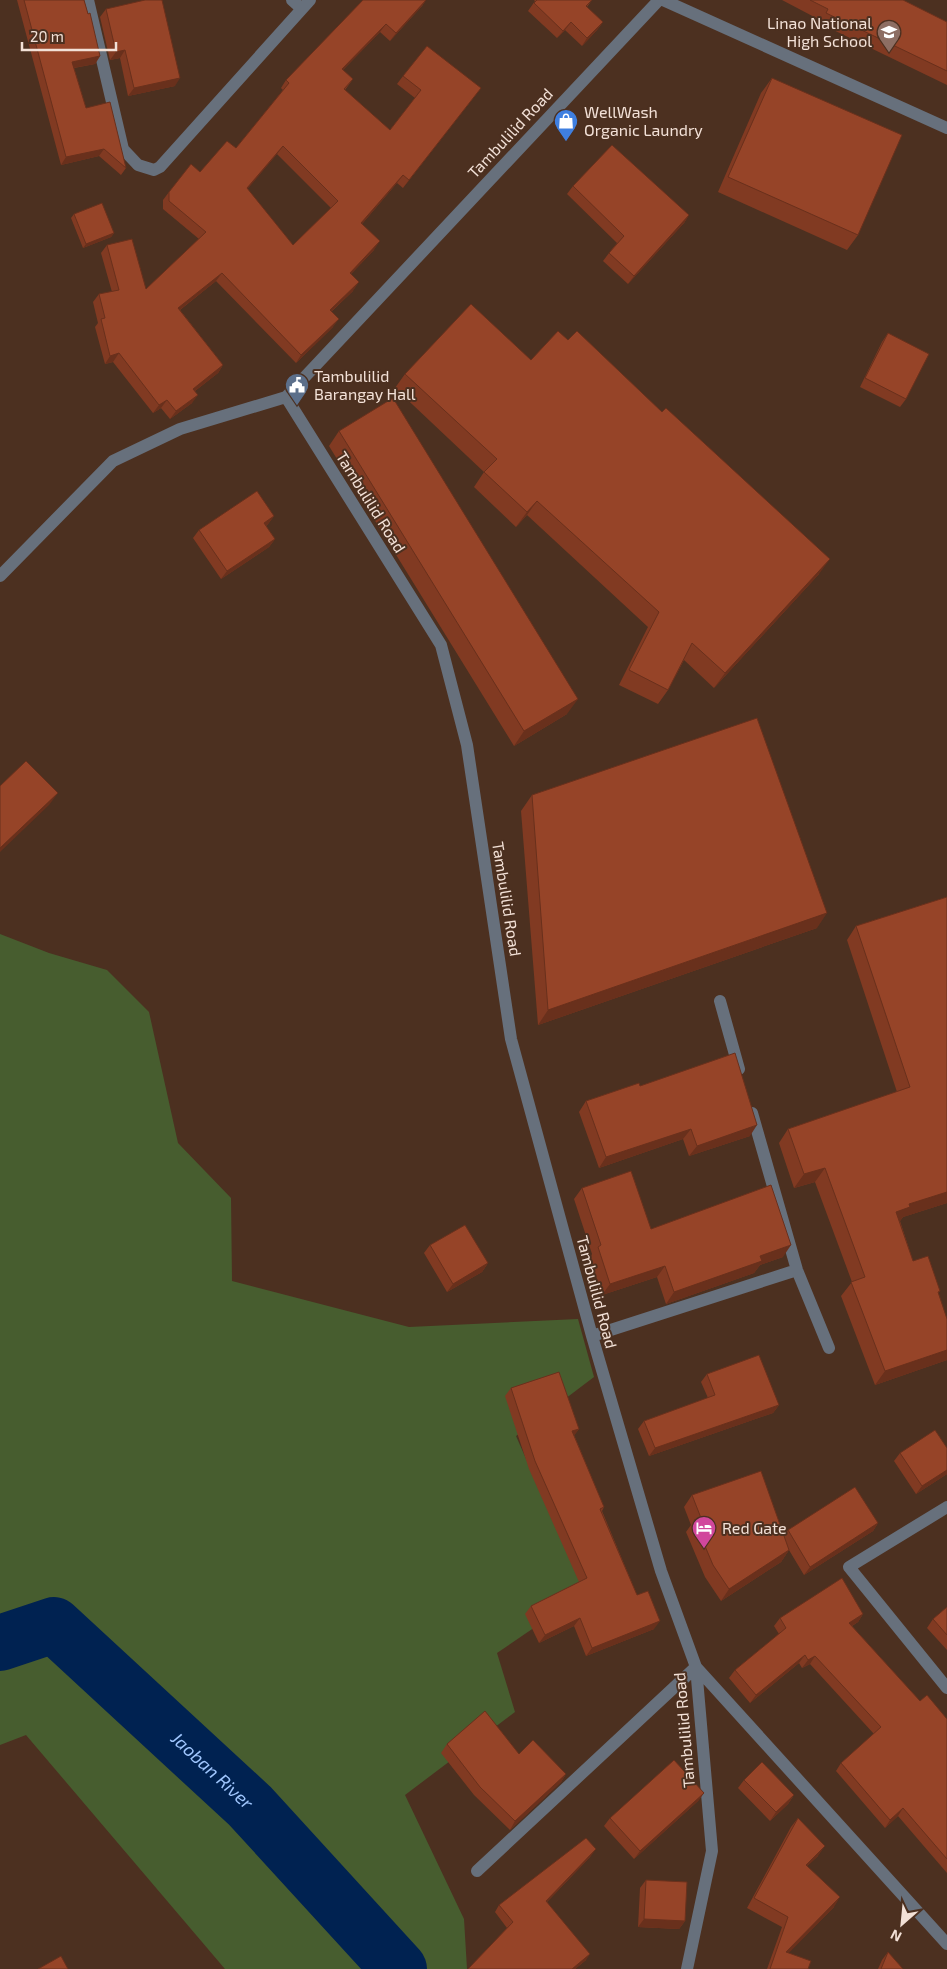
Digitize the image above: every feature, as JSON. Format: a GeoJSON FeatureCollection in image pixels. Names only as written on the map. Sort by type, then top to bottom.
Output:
{"type":"FeatureCollection","features":[{"type":"Feature","properties":{"kind":"street"},"geometry":{"type":"LineString","coordinates":[[88,0],[123,149],[138,165],[154,170],[160,167],[301,3]]}},
{"type":"Feature","properties":{"kind":"street","name":"Tambulilid Road"},"geometry":{"type":"LineString","coordinates":[[659,0],[286,397],[441,645],[467,745],[511,1039],[592,1336],[661,1571],[696,1667],[712,1851],[687,1969]]}},
{"type":"Feature","properties":{"kind":"street"},"geometry":{"type":"LineString","coordinates":[[664,0],[947,128]]}},
{"type":"Feature","properties":{"kind":"street"},"geometry":{"type":"LineString","coordinates":[[0,576],[113,461],[180,429],[286,397]]}},
{"type":"Feature","properties":{"kind":"street"},"geometry":{"type":"LineString","coordinates":[[720,1002],[742,1078]]}},
{"type":"Feature","properties":{"kind":"street"},"geometry":{"type":"LineString","coordinates":[[747,1097],[797,1270],[829,1348]]}},
{"type":"Feature","properties":{"kind":"street"},"geometry":{"type":"LineString","coordinates":[[592,1336],[797,1270]]}},
{"type":"Feature","properties":{"kind":"street"},"geometry":{"type":"LineString","coordinates":[[947,1507],[850,1567],[947,1688]]}},
{"type":"Feature","properties":{"kind":"street"},"geometry":{"type":"LineString","coordinates":[[477,1871],[696,1667],[945,1937]]}},
{"type":"Feature","properties":{"kind":"green space"},"geometry":{"type":"Polygon","coordinates":[[[0,934],[49,953],[107,970],[149,1012],[178,1143],[231,1198],[232,1281],[409,1327],[578,1319],[594,1377],[516,1436],[585,1593],[497,1653],[515,1712],[405,1795],[464,1919],[467,1969],[225,1969],[26,1735],[0,1745],[0,934]]]}},
{"type":"Feature","properties":{"kind":"building"},"geometry":{"type":"Polygon","coordinates":[[[24,0],[84,0],[88,14],[90,13],[100,56],[72,62],[86,108],[110,102],[126,168],[104,149],[66,157],[24,0]]]}},
{"type":"Feature","properties":{"kind":"building"},"geometry":{"type":"Polygon","coordinates":[[[145,0],[162,0],[180,78],[134,88],[125,50],[116,52],[106,9],[145,0]]]}},
{"type":"Feature","properties":{"kind":"building"},"geometry":{"type":"Polygon","coordinates":[[[363,0],[426,0],[396,33],[386,24],[342,69],[353,79],[344,89],[390,130],[421,90],[403,76],[427,46],[481,88],[409,180],[403,175],[361,223],[380,241],[350,273],[359,282],[330,310],[339,319],[301,355],[222,273],[178,308],[223,365],[193,389],[198,395],[176,411],[167,400],[159,405],[119,353],[110,356],[101,319],[105,318],[99,294],[119,290],[107,245],[132,239],[146,289],[206,232],[169,201],[169,192],[191,164],[200,172],[227,141],[236,148],[289,83],[286,80],[363,0]],[[283,146],[247,188],[293,245],[338,201],[283,146]]]}},
{"type":"Feature","properties":{"kind":"building"},"geometry":{"type":"Polygon","coordinates":[[[537,0],[592,0],[586,6],[603,22],[587,38],[571,22],[563,31],[534,3],[537,0]]]}},
{"type":"Feature","properties":{"kind":"building"},"geometry":{"type":"Polygon","coordinates":[[[810,0],[903,0],[947,22],[947,71],[826,13],[828,9],[810,0]]]}},
{"type":"Feature","properties":{"kind":"building"},"geometry":{"type":"Polygon","coordinates":[[[772,78],[902,135],[858,235],[728,177],[772,78]]]}},
{"type":"Feature","properties":{"kind":"building"},"geometry":{"type":"Polygon","coordinates":[[[612,145],[689,215],[634,276],[609,253],[624,236],[573,186],[612,145]]]}},
{"type":"Feature","properties":{"kind":"building"},"geometry":{"type":"Polygon","coordinates":[[[102,203],[114,233],[86,244],[74,214],[102,203]]]}},
{"type":"Feature","properties":{"kind":"building"},"geometry":{"type":"Polygon","coordinates":[[[471,304],[531,360],[558,331],[568,340],[577,331],[662,412],[666,408],[830,559],[725,673],[692,643],[668,690],[629,670],[659,612],[537,501],[527,512],[484,472],[497,459],[405,374],[471,304]]]}},
{"type":"Feature","properties":{"kind":"building"},"geometry":{"type":"Polygon","coordinates":[[[888,333],[929,354],[906,399],[865,378],[888,333]]]}},
{"type":"Feature","properties":{"kind":"building"},"geometry":{"type":"Polygon","coordinates":[[[393,398],[578,699],[524,731],[339,431],[393,398]]]}},
{"type":"Feature","properties":{"kind":"building"},"geometry":{"type":"Polygon","coordinates":[[[257,491],[274,516],[264,523],[275,539],[227,571],[199,530],[257,491]]]}},
{"type":"Feature","properties":{"kind":"building"},"geometry":{"type":"Polygon","coordinates":[[[757,718],[827,913],[548,1010],[532,795],[757,718]]]}},
{"type":"Feature","properties":{"kind":"building"},"geometry":{"type":"Polygon","coordinates":[[[26,761],[58,793],[0,848],[0,786],[26,761]]]}},
{"type":"Feature","properties":{"kind":"building"},"geometry":{"type":"Polygon","coordinates":[[[947,897],[947,1192],[909,1204],[910,1207],[896,1212],[913,1261],[928,1256],[947,1319],[947,1350],[885,1371],[851,1282],[865,1277],[825,1168],[804,1174],[788,1129],[910,1087],[856,926],[947,897]]]}},
{"type":"Feature","properties":{"kind":"building"},"geometry":{"type":"Polygon","coordinates":[[[735,1053],[757,1125],[697,1146],[691,1129],[606,1157],[586,1101],[639,1083],[640,1086],[735,1053]]]}},
{"type":"Feature","properties":{"kind":"building"},"geometry":{"type":"Polygon","coordinates":[[[631,1171],[651,1229],[771,1185],[791,1245],[760,1256],[762,1261],[674,1292],[665,1266],[610,1284],[598,1247],[601,1245],[582,1188],[631,1171]]]}},
{"type":"Feature","properties":{"kind":"building"},"geometry":{"type":"Polygon","coordinates":[[[465,1225],[488,1263],[453,1284],[430,1245],[465,1225]]]}},
{"type":"Feature","properties":{"kind":"building"},"geometry":{"type":"Polygon","coordinates":[[[759,1355],[779,1405],[655,1448],[644,1421],[715,1395],[707,1374],[759,1355]]]}},
{"type":"Feature","properties":{"kind":"building"},"geometry":{"type":"Polygon","coordinates":[[[559,1372],[579,1429],[572,1431],[604,1507],[600,1509],[637,1595],[648,1591],[660,1621],[592,1648],[580,1618],[545,1635],[531,1606],[587,1578],[535,1461],[511,1388],[559,1372]]]}},
{"type":"Feature","properties":{"kind":"building"},"geometry":{"type":"Polygon","coordinates":[[[935,1430],[947,1448],[947,1470],[922,1486],[900,1453],[935,1430]]]}},
{"type":"Feature","properties":{"kind":"building"},"geometry":{"type":"Polygon","coordinates":[[[761,1471],[789,1550],[729,1589],[713,1565],[694,1520],[701,1518],[692,1495],[761,1471]]]}},
{"type":"Feature","properties":{"kind":"building"},"geometry":{"type":"Polygon","coordinates":[[[855,1487],[878,1523],[810,1567],[788,1530],[855,1487]]]}},
{"type":"Feature","properties":{"kind":"building"},"geometry":{"type":"Polygon","coordinates":[[[842,1578],[863,1614],[849,1623],[920,1701],[927,1695],[947,1719],[947,1859],[903,1808],[890,1820],[841,1763],[881,1727],[815,1656],[808,1660],[805,1655],[756,1695],[735,1670],[786,1628],[780,1618],[842,1578]]]}},
{"type":"Feature","properties":{"kind":"building"},"geometry":{"type":"Polygon","coordinates":[[[947,1607],[947,1635],[933,1619],[947,1607]]]}},
{"type":"Feature","properties":{"kind":"building"},"geometry":{"type":"Polygon","coordinates":[[[485,1711],[519,1754],[533,1740],[566,1774],[515,1821],[480,1787],[447,1744],[485,1711]]]}},
{"type":"Feature","properties":{"kind":"building"},"geometry":{"type":"Polygon","coordinates":[[[674,1760],[704,1793],[640,1851],[610,1818],[674,1760]]]}},
{"type":"Feature","properties":{"kind":"building"},"geometry":{"type":"Polygon","coordinates":[[[762,1762],[794,1795],[776,1812],[744,1780],[762,1762]]]}},
{"type":"Feature","properties":{"kind":"building"},"geometry":{"type":"Polygon","coordinates":[[[798,1818],[825,1846],[806,1865],[840,1897],[786,1952],[811,1961],[808,1969],[770,1969],[788,1917],[754,1898],[798,1818]]]}},
{"type":"Feature","properties":{"kind":"building"},"geometry":{"type":"Polygon","coordinates":[[[586,1838],[596,1849],[546,1901],[590,1954],[572,1969],[468,1969],[513,1922],[499,1905],[586,1838]]]}},
{"type":"Feature","properties":{"kind":"building"},"geometry":{"type":"Polygon","coordinates":[[[646,1880],[687,1882],[685,1921],[644,1919],[646,1880]]]}},
{"type":"Feature","properties":{"kind":"building"},"geometry":{"type":"Polygon","coordinates":[[[888,1952],[903,1969],[881,1969],[888,1952]]]}},
{"type":"Feature","properties":{"kind":"building"},"geometry":{"type":"Polygon","coordinates":[[[61,1956],[68,1969],[38,1969],[61,1956]]]}},
{"type":"Feature","properties":{"kind":"waterway","name":"Jaoban River"},"geometry":{"type":"LineString","coordinates":[[0,1643],[54,1625],[250,1806],[399,1969]]}},
{"type":"Feature","properties":{"kind":"place","name":"Linao National High School"},"geometry":{"type":"Point","coordinates":[889,53]}},
{"type":"Feature","properties":{"kind":"place","name":"WellWash Organic Laundry"},"geometry":{"type":"Point","coordinates":[566,142]}},
{"type":"Feature","properties":{"kind":"place","name":"Tambulilid Barangay Hall"},"geometry":{"type":"Point","coordinates":[297,406]}},
{"type":"Feature","properties":{"kind":"place","name":"Red Gate"},"geometry":{"type":"Point","coordinates":[704,1549]}}]}
